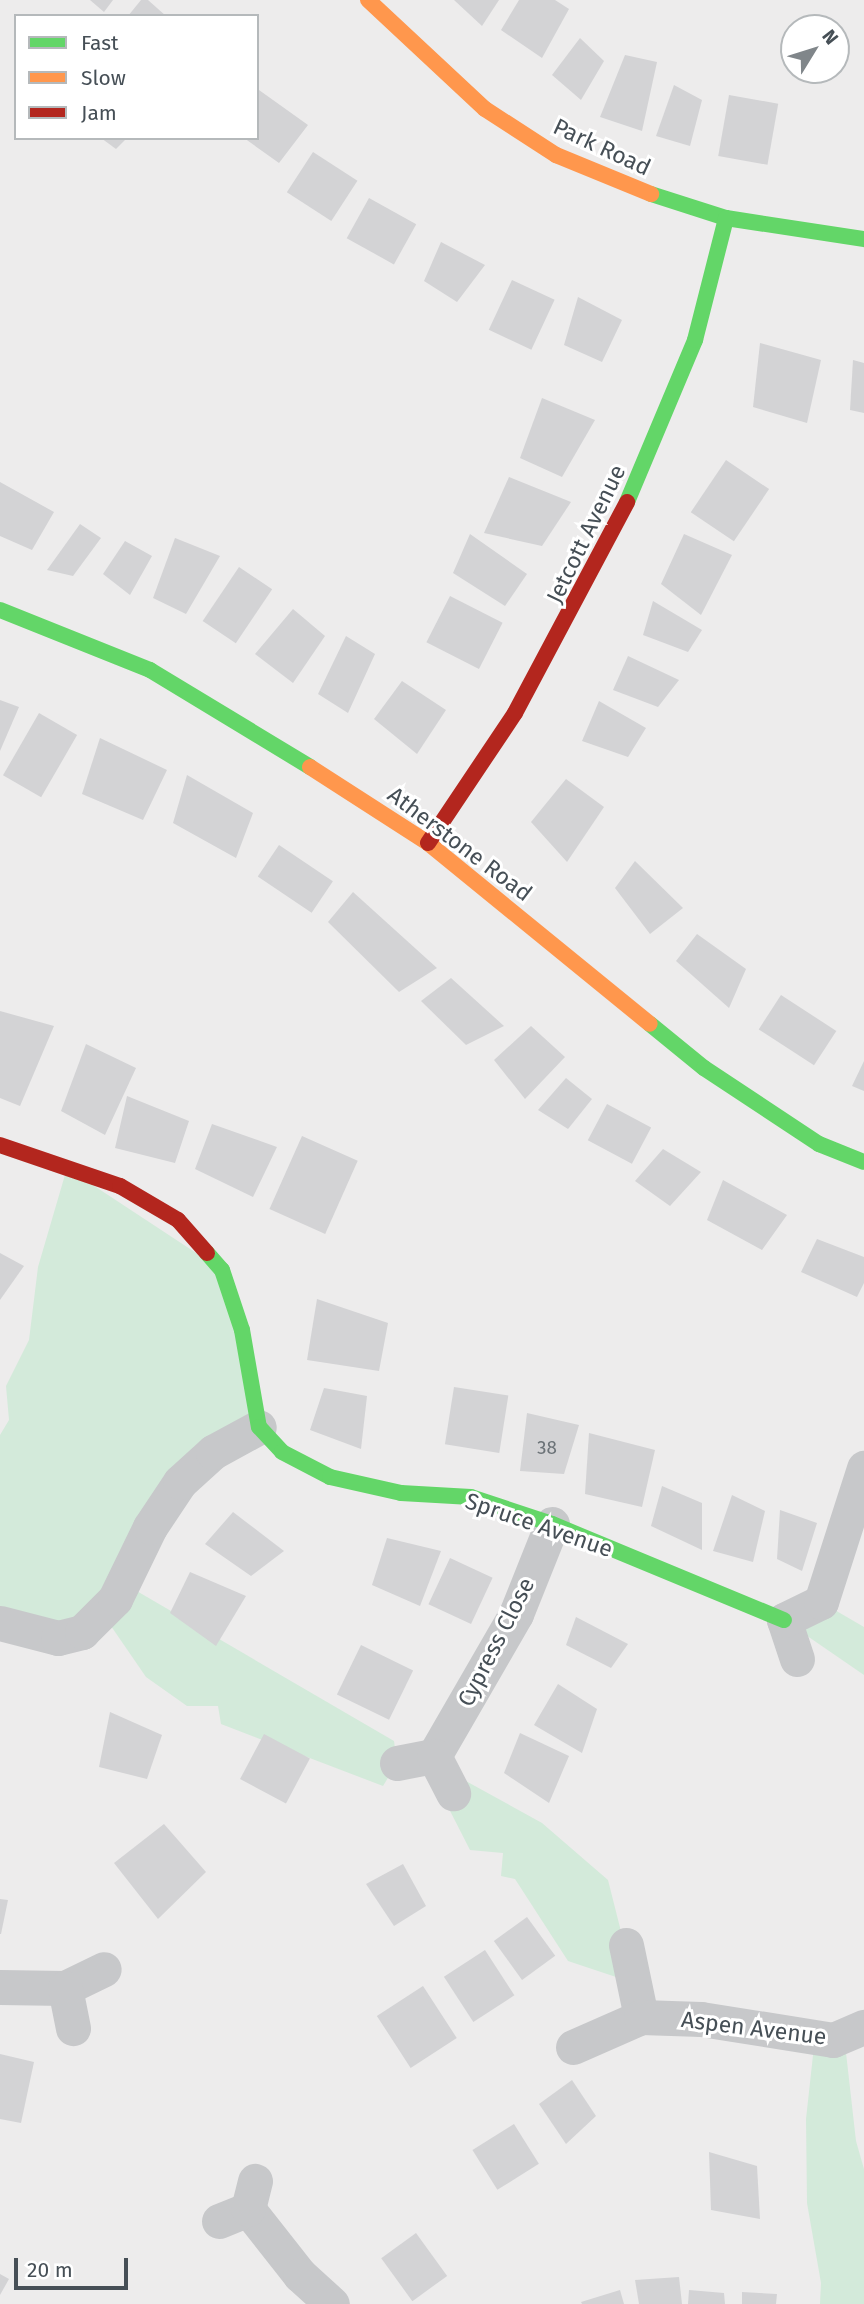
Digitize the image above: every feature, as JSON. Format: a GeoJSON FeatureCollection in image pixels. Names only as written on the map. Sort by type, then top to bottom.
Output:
{"type":"FeatureCollection","features":[{"type":"Feature","properties":{"kind":"street","name":"Park Road"},"geometry":{"type":"LineString","coordinates":[[368,0],[485,109],[556,155],[641,191],[726,218],[864,239]]}},
{"type":"Feature","properties":{"kind":"street","name":"Jetcott Avenue"},"geometry":{"type":"LineString","coordinates":[[428,843],[515,713],[608,544],[652,452],[695,340],[726,218]]}},
{"type":"Feature","properties":{"kind":"street","name":"Atherstone Road"},"geometry":{"type":"LineString","coordinates":[[0,610],[150,670],[428,843],[704,1068],[819,1144],[864,1162]]}},
{"type":"Feature","properties":{"kind":"street"},"geometry":{"type":"LineString","coordinates":[[0,1145],[120,1186],[178,1220],[222,1270],[242,1330],[259,1427],[213,1452],[180,1482],[150,1527],[115,1599],[82,1632],[58,1638],[0,1623]]}},
{"type":"Feature","properties":{"kind":"street","name":"Spruce Avenue"},"geometry":{"type":"LineString","coordinates":[[259,1427],[282,1452],[330,1477],[401,1493],[471,1497],[552,1524],[784,1620]]}},
{"type":"Feature","properties":{"kind":"street"},"geometry":{"type":"LineString","coordinates":[[797,1659],[784,1620],[821,1602],[864,1468]]}},
{"type":"Feature","properties":{"kind":"street","name":"Cypress Close"},"geometry":{"type":"LineString","coordinates":[[434,1756],[516,1614],[552,1524]]}},
{"type":"Feature","properties":{"kind":"street"},"geometry":{"type":"LineString","coordinates":[[397,1763],[434,1756],[453,1793]]}},
{"type":"Feature","properties":{"kind":"street"},"geometry":{"type":"LineString","coordinates":[[626,1945],[641,2017]]}},
{"type":"Feature","properties":{"kind":"street"},"geometry":{"type":"LineString","coordinates":[[0,1987],[65,1988],[104,1969]]}},
{"type":"Feature","properties":{"kind":"street"},"geometry":{"type":"LineString","coordinates":[[65,1988],[73,2028]]}},
{"type":"Feature","properties":{"kind":"street","name":"Aspen Avenue"},"geometry":{"type":"LineString","coordinates":[[573,2046],[641,2017],[701,2019],[833,2040],[864,2027]]}},
{"type":"Feature","properties":{"kind":"street"},"geometry":{"type":"LineString","coordinates":[[240,2204],[300,2275],[332,2304]]}},
{"type":"Feature","properties":{"kind":"green space"},"geometry":{"type":"Polygon","coordinates":[[[67,1168],[222,1270],[259,1427],[213,1452],[123,1583],[394,1741],[397,1763],[383,1786],[221,1724],[218,1706],[187,1706],[146,1677],[102,1613],[82,1632],[0,1623],[0,1435],[9,1420],[6,1386],[29,1340],[38,1267],[67,1168]]]}},
{"type":"Feature","properties":{"kind":"green space"},"geometry":{"type":"Polygon","coordinates":[[[821,1602],[864,1627],[864,1675],[784,1620],[821,1602]]]}},
{"type":"Feature","properties":{"kind":"green space"},"geometry":{"type":"Polygon","coordinates":[[[464,1780],[542,1823],[608,1880],[634,1983],[568,1961],[515,1879],[501,1876],[503,1853],[470,1850],[446,1803],[464,1780]]]}},
{"type":"Feature","properties":{"kind":"green space"},"geometry":{"type":"Polygon","coordinates":[[[844,2035],[856,2141],[864,2169],[864,2304],[820,2304],[821,2283],[807,2203],[806,2119],[815,2037],[844,2035]]]}},
{"type":"Feature","properties":{"kind":"building"},"geometry":{"type":"Polygon","coordinates":[[[90,0],[113,0],[104,12],[90,0]]]}},
{"type":"Feature","properties":{"kind":"building"},"geometry":{"type":"Polygon","coordinates":[[[141,0],[148,0],[164,14],[130,14],[141,0]]]}},
{"type":"Feature","properties":{"kind":"building"},"geometry":{"type":"Polygon","coordinates":[[[454,0],[499,0],[482,26],[454,0]]]}},
{"type":"Feature","properties":{"kind":"building"},"geometry":{"type":"Polygon","coordinates":[[[519,0],[555,0],[569,9],[542,58],[501,30],[519,0]]]}},
{"type":"Feature","properties":{"kind":"building"},"geometry":{"type":"Polygon","coordinates":[[[580,38],[604,61],[581,100],[552,75],[580,38]]]}},
{"type":"Feature","properties":{"kind":"building"},"geometry":{"type":"Polygon","coordinates":[[[625,55],[657,62],[642,131],[600,117],[625,55]]]}},
{"type":"Feature","properties":{"kind":"building"},"geometry":{"type":"Polygon","coordinates":[[[674,85],[702,100],[690,146],[656,136],[674,85]]]}},
{"type":"Feature","properties":{"kind":"building"},"geometry":{"type":"Polygon","coordinates":[[[259,90],[308,125],[279,163],[247,140],[259,140],[259,90]]]}},
{"type":"Feature","properties":{"kind":"building"},"geometry":{"type":"Polygon","coordinates":[[[729,95],[778,104],[767,165],[718,156],[729,95]]]}},
{"type":"Feature","properties":{"kind":"building"},"geometry":{"type":"Polygon","coordinates":[[[104,140],[125,140],[116,149],[104,140]]]}},
{"type":"Feature","properties":{"kind":"building"},"geometry":{"type":"Polygon","coordinates":[[[313,152],[357,181],[331,221],[287,192],[313,152]]]}},
{"type":"Feature","properties":{"kind":"building"},"geometry":{"type":"Polygon","coordinates":[[[369,198],[416,224],[394,264],[347,238],[369,198]]]}},
{"type":"Feature","properties":{"kind":"building"},"geometry":{"type":"Polygon","coordinates":[[[441,242],[485,265],[457,302],[424,281],[441,242]]]}},
{"type":"Feature","properties":{"kind":"building"},"geometry":{"type":"Polygon","coordinates":[[[512,280],[555,300],[531,350],[489,330],[512,280]]]}},
{"type":"Feature","properties":{"kind":"building"},"geometry":{"type":"Polygon","coordinates":[[[578,297],[622,320],[602,362],[564,345],[578,297]]]}},
{"type":"Feature","properties":{"kind":"building"},"geometry":{"type":"Polygon","coordinates":[[[760,343],[821,360],[807,423],[753,407],[760,343]]]}},
{"type":"Feature","properties":{"kind":"building"},"geometry":{"type":"Polygon","coordinates":[[[853,360],[864,363],[864,413],[850,410],[853,360]]]}},
{"type":"Feature","properties":{"kind":"building"},"geometry":{"type":"Polygon","coordinates":[[[542,398],[595,420],[562,477],[520,458],[542,398]]]}},
{"type":"Feature","properties":{"kind":"building"},"geometry":{"type":"Polygon","coordinates":[[[726,460],[769,489],[734,541],[691,512],[726,460]]]}},
{"type":"Feature","properties":{"kind":"building"},"geometry":{"type":"Polygon","coordinates":[[[509,477],[571,502],[542,546],[484,533],[509,477]]]}},
{"type":"Feature","properties":{"kind":"building"},"geometry":{"type":"Polygon","coordinates":[[[0,482],[54,512],[32,550],[0,536],[0,482]]]}},
{"type":"Feature","properties":{"kind":"building"},"geometry":{"type":"Polygon","coordinates":[[[80,524],[101,538],[73,576],[47,570],[80,524]]]}},
{"type":"Feature","properties":{"kind":"building"},"geometry":{"type":"Polygon","coordinates":[[[470,534],[527,574],[505,606],[453,573],[470,534]]]}},
{"type":"Feature","properties":{"kind":"building"},"geometry":{"type":"Polygon","coordinates":[[[684,534],[732,555],[701,615],[661,584],[684,534]]]}},
{"type":"Feature","properties":{"kind":"building"},"geometry":{"type":"Polygon","coordinates":[[[175,538],[220,556],[186,614],[153,598],[175,538]]]}},
{"type":"Feature","properties":{"kind":"building"},"geometry":{"type":"Polygon","coordinates":[[[125,541],[152,556],[130,595],[103,574],[125,541]]]}},
{"type":"Feature","properties":{"kind":"building"},"geometry":{"type":"Polygon","coordinates":[[[239,567],[272,589],[236,643],[203,621],[239,567]]]}},
{"type":"Feature","properties":{"kind":"building"},"geometry":{"type":"Polygon","coordinates":[[[450,596],[503,623],[479,669],[426,642],[450,596]]]}},
{"type":"Feature","properties":{"kind":"building"},"geometry":{"type":"Polygon","coordinates":[[[653,601],[702,630],[688,652],[643,635],[653,601]]]}},
{"type":"Feature","properties":{"kind":"building"},"geometry":{"type":"Polygon","coordinates":[[[293,609],[325,636],[293,683],[255,654],[293,609]]]}},
{"type":"Feature","properties":{"kind":"building"},"geometry":{"type":"Polygon","coordinates":[[[346,636],[375,654],[348,713],[318,694],[346,636]]]}},
{"type":"Feature","properties":{"kind":"building"},"geometry":{"type":"Polygon","coordinates":[[[628,656],[679,680],[658,707],[613,690],[628,656]]]}},
{"type":"Feature","properties":{"kind":"building"},"geometry":{"type":"Polygon","coordinates":[[[402,681],[446,710],[417,754],[374,719],[402,681]]]}},
{"type":"Feature","properties":{"kind":"building"},"geometry":{"type":"Polygon","coordinates":[[[0,700],[19,707],[0,751],[0,700]]]}},
{"type":"Feature","properties":{"kind":"building"},"geometry":{"type":"Polygon","coordinates":[[[599,701],[646,728],[628,757],[582,741],[599,701]]]}},
{"type":"Feature","properties":{"kind":"building"},"geometry":{"type":"Polygon","coordinates":[[[39,713],[77,735],[41,797],[3,775],[39,713]]]}},
{"type":"Feature","properties":{"kind":"building"},"geometry":{"type":"Polygon","coordinates":[[[100,738],[167,770],[143,820],[82,794],[100,738]]]}},
{"type":"Feature","properties":{"kind":"building"},"geometry":{"type":"Polygon","coordinates":[[[187,775],[253,813],[236,858],[173,823],[187,775]]]}},
{"type":"Feature","properties":{"kind":"building"},"geometry":{"type":"Polygon","coordinates":[[[566,779],[604,807],[567,862],[531,822],[566,779]]]}},
{"type":"Feature","properties":{"kind":"building"},"geometry":{"type":"Polygon","coordinates":[[[279,845],[333,881],[312,913],[258,877],[279,845]]]}},
{"type":"Feature","properties":{"kind":"building"},"geometry":{"type":"Polygon","coordinates":[[[635,861],[683,908],[650,934],[615,888],[635,861]]]}},
{"type":"Feature","properties":{"kind":"building"},"geometry":{"type":"Polygon","coordinates":[[[353,892],[437,968],[399,992],[328,922],[353,892]]]}},
{"type":"Feature","properties":{"kind":"building"},"geometry":{"type":"Polygon","coordinates":[[[697,934],[746,969],[729,1008],[676,961],[697,934]]]}},
{"type":"Feature","properties":{"kind":"building"},"geometry":{"type":"Polygon","coordinates":[[[451,978],[504,1026],[466,1045],[421,1001],[451,978]]]}},
{"type":"Feature","properties":{"kind":"building"},"geometry":{"type":"Polygon","coordinates":[[[781,995],[836,1031],[814,1065],[759,1029],[781,995]]]}},
{"type":"Feature","properties":{"kind":"building"},"geometry":{"type":"Polygon","coordinates":[[[0,1011],[54,1026],[20,1106],[0,1098],[0,1011]]]}},
{"type":"Feature","properties":{"kind":"building"},"geometry":{"type":"Polygon","coordinates":[[[531,1026],[565,1057],[525,1099],[494,1060],[531,1026]]]}},
{"type":"Feature","properties":{"kind":"building"},"geometry":{"type":"Polygon","coordinates":[[[86,1044],[136,1068],[105,1135],[61,1111],[86,1044]]]}},
{"type":"Feature","properties":{"kind":"building"},"geometry":{"type":"Polygon","coordinates":[[[864,1061],[864,1091],[852,1086],[864,1061]]]}},
{"type":"Feature","properties":{"kind":"building"},"geometry":{"type":"Polygon","coordinates":[[[566,1078],[592,1099],[568,1129],[538,1110],[566,1078]]]}},
{"type":"Feature","properties":{"kind":"building"},"geometry":{"type":"Polygon","coordinates":[[[127,1096],[189,1121],[175,1163],[115,1148],[127,1096]]]}},
{"type":"Feature","properties":{"kind":"building"},"geometry":{"type":"Polygon","coordinates":[[[607,1104],[651,1127],[632,1164],[588,1140],[607,1104]]]}},
{"type":"Feature","properties":{"kind":"building"},"geometry":{"type":"Polygon","coordinates":[[[212,1124],[277,1147],[253,1197],[195,1169],[212,1124]]]}},
{"type":"Feature","properties":{"kind":"building"},"geometry":{"type":"Polygon","coordinates":[[[302,1136],[358,1161],[325,1234],[269,1209],[302,1136]]]}},
{"type":"Feature","properties":{"kind":"building"},"geometry":{"type":"Polygon","coordinates":[[[663,1149],[701,1172],[670,1206],[635,1181],[663,1149]]]}},
{"type":"Feature","properties":{"kind":"building"},"geometry":{"type":"Polygon","coordinates":[[[723,1180],[787,1215],[762,1250],[707,1220],[723,1180]]]}},
{"type":"Feature","properties":{"kind":"building"},"geometry":{"type":"Polygon","coordinates":[[[817,1239],[864,1257],[864,1283],[857,1297],[801,1272],[817,1239]]]}},
{"type":"Feature","properties":{"kind":"building"},"geometry":{"type":"Polygon","coordinates":[[[0,1253],[24,1266],[0,1300],[0,1253]]]}},
{"type":"Feature","properties":{"kind":"building"},"geometry":{"type":"Polygon","coordinates":[[[317,1299],[388,1323],[379,1371],[307,1360],[317,1299]]]}},
{"type":"Feature","properties":{"kind":"building"},"geometry":{"type":"Polygon","coordinates":[[[454,1387],[508,1396],[499,1453],[445,1444],[454,1387]]]}},
{"type":"Feature","properties":{"kind":"building"},"geometry":{"type":"Polygon","coordinates":[[[324,1388],[367,1396],[361,1449],[310,1430],[324,1388]]]}},
{"type":"Feature","properties":{"kind":"building"},"geometry":{"type":"Polygon","coordinates":[[[527,1413],[579,1425],[564,1474],[520,1471],[527,1413]]]}},
{"type":"Feature","properties":{"kind":"building"},"geometry":{"type":"Polygon","coordinates":[[[589,1433],[655,1450],[642,1507],[585,1494],[589,1433]]]}},
{"type":"Feature","properties":{"kind":"building"},"geometry":{"type":"Polygon","coordinates":[[[662,1486],[702,1503],[702,1550],[651,1526],[662,1486]]]}},
{"type":"Feature","properties":{"kind":"building"},"geometry":{"type":"Polygon","coordinates":[[[732,1495],[765,1511],[753,1562],[713,1551],[732,1495]]]}},
{"type":"Feature","properties":{"kind":"building"},"geometry":{"type":"Polygon","coordinates":[[[780,1510],[817,1523],[802,1571],[777,1559],[780,1510]]]}},
{"type":"Feature","properties":{"kind":"building"},"geometry":{"type":"Polygon","coordinates":[[[233,1512],[284,1551],[251,1576],[205,1544],[233,1512]]]}},
{"type":"Feature","properties":{"kind":"building"},"geometry":{"type":"Polygon","coordinates":[[[387,1538],[441,1551],[420,1606],[372,1585],[387,1538]]]}},
{"type":"Feature","properties":{"kind":"building"},"geometry":{"type":"Polygon","coordinates":[[[450,1558],[493,1578],[471,1624],[428,1604],[450,1558]]]}},
{"type":"Feature","properties":{"kind":"building"},"geometry":{"type":"Polygon","coordinates":[[[190,1572],[246,1596],[216,1646],[170,1613],[190,1572]]]}},
{"type":"Feature","properties":{"kind":"building"},"geometry":{"type":"Polygon","coordinates":[[[576,1617],[628,1644],[611,1668],[566,1645],[576,1617]]]}},
{"type":"Feature","properties":{"kind":"building"},"geometry":{"type":"Polygon","coordinates":[[[361,1645],[413,1670],[389,1720],[337,1694],[361,1645]]]}},
{"type":"Feature","properties":{"kind":"building"},"geometry":{"type":"Polygon","coordinates":[[[558,1684],[597,1709],[582,1753],[534,1725],[558,1684]]]}},
{"type":"Feature","properties":{"kind":"building"},"geometry":{"type":"Polygon","coordinates":[[[110,1712],[162,1735],[147,1779],[99,1767],[110,1712]]]}},
{"type":"Feature","properties":{"kind":"building"},"geometry":{"type":"Polygon","coordinates":[[[520,1733],[569,1756],[549,1803],[504,1773],[520,1733]]]}},
{"type":"Feature","properties":{"kind":"building"},"geometry":{"type":"Polygon","coordinates":[[[264,1734],[310,1758],[286,1803],[240,1779],[264,1734]]]}},
{"type":"Feature","properties":{"kind":"building"},"geometry":{"type":"Polygon","coordinates":[[[164,1824],[206,1872],[158,1919],[114,1863],[164,1824]]]}},
{"type":"Feature","properties":{"kind":"building"},"geometry":{"type":"Polygon","coordinates":[[[403,1864],[426,1906],[394,1926],[366,1884],[403,1864]]]}},
{"type":"Feature","properties":{"kind":"building"},"geometry":{"type":"Polygon","coordinates":[[[0,1899],[8,1900],[1,1934],[0,1934],[0,1899]]]}},
{"type":"Feature","properties":{"kind":"building"},"geometry":{"type":"Polygon","coordinates":[[[527,1917],[555,1956],[522,1980],[494,1941],[527,1917]]]}},
{"type":"Feature","properties":{"kind":"building"},"geometry":{"type":"Polygon","coordinates":[[[485,1950],[514,1995],[473,2022],[444,1977],[485,1950]]]}},
{"type":"Feature","properties":{"kind":"building"},"geometry":{"type":"Polygon","coordinates":[[[423,1986],[457,2038],[411,2068],[377,2016],[423,1986]]]}},
{"type":"Feature","properties":{"kind":"building"},"geometry":{"type":"Polygon","coordinates":[[[0,2054],[34,2062],[21,2123],[0,2119],[0,2054]]]}},
{"type":"Feature","properties":{"kind":"building"},"geometry":{"type":"Polygon","coordinates":[[[572,2080],[596,2116],[566,2144],[539,2104],[572,2080]]]}},
{"type":"Feature","properties":{"kind":"building"},"geometry":{"type":"Polygon","coordinates":[[[514,2124],[539,2164],[497,2190],[472,2150],[514,2124]]]}},
{"type":"Feature","properties":{"kind":"building"},"geometry":{"type":"Polygon","coordinates":[[[709,2152],[757,2166],[760,2219],[711,2210],[709,2152]]]}},
{"type":"Feature","properties":{"kind":"building"},"geometry":{"type":"Polygon","coordinates":[[[416,2233],[447,2276],[412,2301],[381,2258],[416,2233]]]}},
{"type":"Feature","properties":{"kind":"building"},"geometry":{"type":"Polygon","coordinates":[[[0,2274],[9,2279],[0,2295],[0,2274]]]}},
{"type":"Feature","properties":{"kind":"building"},"geometry":{"type":"Polygon","coordinates":[[[679,2277],[682,2304],[639,2304],[635,2280],[679,2277]]]}},
{"type":"Feature","properties":{"kind":"building"},"geometry":{"type":"Polygon","coordinates":[[[620,2290],[624,2304],[581,2302],[620,2290]]]}},
{"type":"Feature","properties":{"kind":"building"},"geometry":{"type":"Polygon","coordinates":[[[689,2290],[724,2293],[725,2304],[688,2304],[689,2290]]]}},
{"type":"Feature","properties":{"kind":"building"},"geometry":{"type":"Polygon","coordinates":[[[742,2292],[777,2294],[776,2304],[742,2304],[742,2292]]]}},
{"type":"Feature","properties":{"kind":"traffic: fast"},"geometry":{"type":"LineString","coordinates":[[651,194],[726,218],[864,239]]}},
{"type":"Feature","properties":{"kind":"traffic: fast"},"geometry":{"type":"LineString","coordinates":[[627,502],[695,340],[726,218]]}},
{"type":"Feature","properties":{"kind":"traffic: fast"},"geometry":{"type":"LineString","coordinates":[[0,610],[150,670],[310,767]]}},
{"type":"Feature","properties":{"kind":"traffic: fast"},"geometry":{"type":"LineString","coordinates":[[650,1024],[704,1068],[819,1144],[864,1162]]}},
{"type":"Feature","properties":{"kind":"traffic: fast"},"geometry":{"type":"LineString","coordinates":[[207,1253],[222,1270],[242,1330],[259,1427],[282,1452],[330,1477],[401,1493],[471,1497],[552,1524],[784,1620]]}},
{"type":"Feature","properties":{"kind":"traffic: slow"},"geometry":{"type":"LineString","coordinates":[[368,0],[485,109],[556,155],[651,194]]}},
{"type":"Feature","properties":{"kind":"traffic: slow"},"geometry":{"type":"LineString","coordinates":[[310,767],[428,843],[650,1024]]}},
{"type":"Feature","properties":{"kind":"traffic: jam"},"geometry":{"type":"LineString","coordinates":[[428,843],[515,713],[627,502]]}},
{"type":"Feature","properties":{"kind":"traffic: jam"},"geometry":{"type":"LineString","coordinates":[[0,1145],[120,1186],[178,1220],[207,1253]]}}]}
